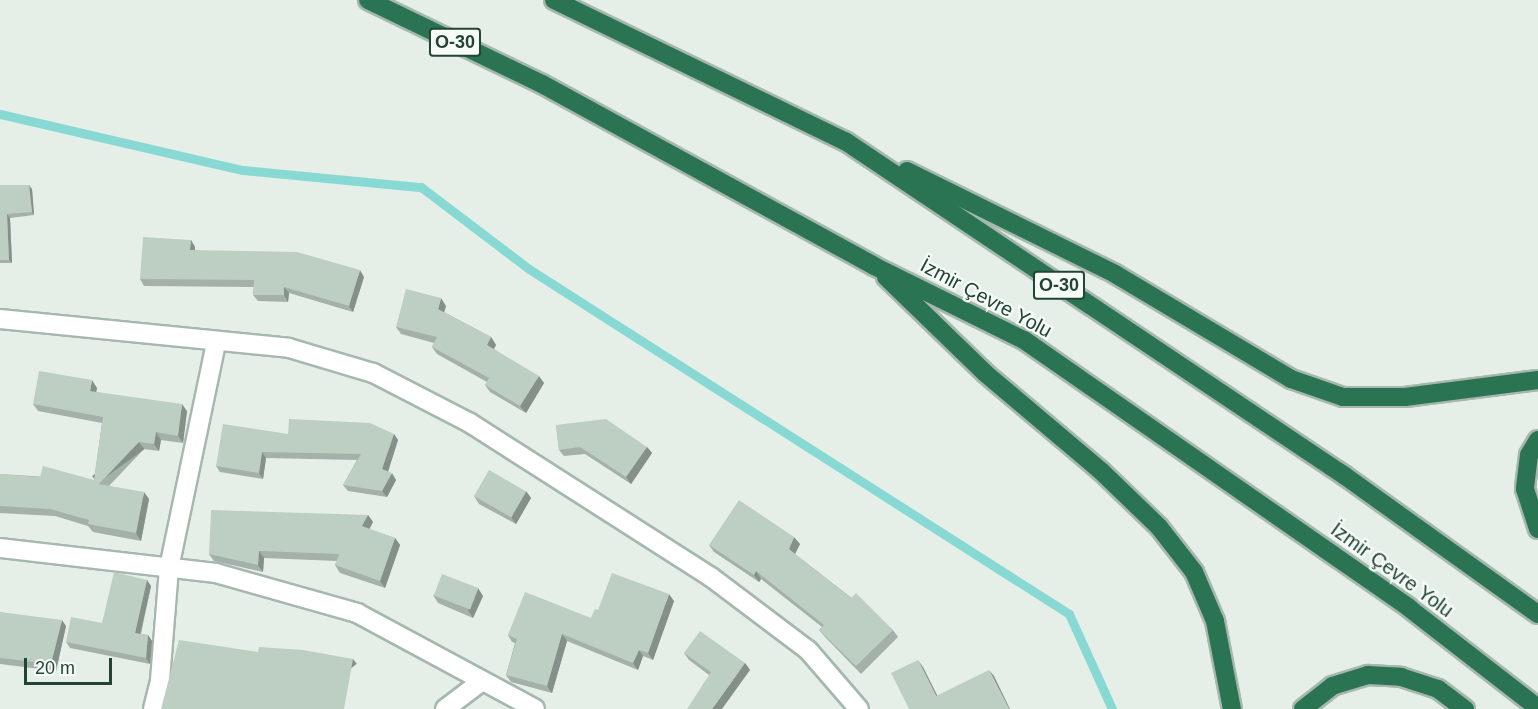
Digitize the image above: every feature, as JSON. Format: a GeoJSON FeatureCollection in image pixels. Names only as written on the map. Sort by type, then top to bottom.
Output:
{"type":"FeatureCollection","features":[{"type":"Feature","properties":{"kind":"highway","name":"İzmir Çevre Yolu"},"geometry":{"type":"LineString","coordinates":[[369,0],[542,84],[874,266],[1024,340],[1409,608],[1538,708]]}},
{"type":"Feature","properties":{"kind":"highway","name":"O-30"},"geometry":{"type":"LineString","coordinates":[[554,0],[845,141],[1345,476],[1538,614]]}},
{"type":"Feature","properties":{"kind":"highway"},"geometry":{"type":"LineString","coordinates":[[845,141],[1114,274],[1291,379],[1343,397],[1405,397],[1538,380]]}},
{"type":"Feature","properties":{"kind":"highway"},"geometry":{"type":"LineString","coordinates":[[874,266],[985,373],[1101,471],[1159,527],[1194,572],[1215,621],[1232,709]]}},
{"type":"Feature","properties":{"kind":"highway"},"geometry":{"type":"LineString","coordinates":[[1538,440],[1529,455],[1525,489],[1538,529]]}},
{"type":"Feature","properties":{"kind":"highway"},"geometry":{"type":"LineString","coordinates":[[1304,709],[1332,686],[1368,675],[1401,677],[1437,689],[1465,709]]}},
{"type":"Feature","properties":{"kind":"street"},"geometry":{"type":"LineString","coordinates":[[0,319],[216,344],[289,348],[373,373],[470,423],[711,577],[808,650],[859,709]]}},
{"type":"Feature","properties":{"kind":"street"},"geometry":{"type":"LineString","coordinates":[[153,709],[160,680],[169,568],[216,344]]}},
{"type":"Feature","properties":{"kind":"street"},"geometry":{"type":"LineString","coordinates":[[0,548],[216,573],[357,613],[482,681],[507,701],[535,709]]}},
{"type":"Feature","properties":{"kind":"street"},"geometry":{"type":"LineString","coordinates":[[445,709],[482,681]]}},
{"type":"Feature","properties":{"kind":"building"},"geometry":{"type":"Polygon","coordinates":[[[0,185],[29,185],[32,212],[7,214],[9,260],[0,260],[0,185]]]}},
{"type":"Feature","properties":{"kind":"building"},"geometry":{"type":"Polygon","coordinates":[[[143,237],[191,240],[190,250],[297,252],[360,270],[349,306],[284,287],[284,295],[253,295],[254,280],[140,279],[143,237]]]}},
{"type":"Feature","properties":{"kind":"building"},"geometry":{"type":"Polygon","coordinates":[[[406,289],[441,298],[438,309],[491,337],[487,345],[539,376],[520,406],[485,385],[489,378],[432,347],[437,337],[396,327],[406,289]]]}},
{"type":"Feature","properties":{"kind":"building"},"geometry":{"type":"Polygon","coordinates":[[[39,371],[92,380],[90,391],[182,404],[178,436],[156,432],[154,444],[139,442],[99,484],[144,492],[136,533],[88,524],[89,520],[50,509],[0,506],[0,474],[40,477],[43,466],[94,480],[103,417],[33,404],[39,371]]]}},
{"type":"Feature","properties":{"kind":"building"},"geometry":{"type":"Polygon","coordinates":[[[289,419],[370,423],[394,434],[382,469],[392,473],[382,491],[343,485],[361,454],[262,452],[259,473],[216,466],[223,424],[288,434],[289,419]]]}},
{"type":"Feature","properties":{"kind":"building"},"geometry":{"type":"Polygon","coordinates":[[[606,419],[647,447],[626,477],[580,447],[559,450],[556,425],[606,419]]]}},
{"type":"Feature","properties":{"kind":"building"},"geometry":{"type":"Polygon","coordinates":[[[489,470],[526,492],[511,517],[474,496],[489,470]]]}},
{"type":"Feature","properties":{"kind":"building"},"geometry":{"type":"Polygon","coordinates":[[[739,500],[794,537],[789,549],[851,598],[856,593],[893,630],[856,666],[819,630],[824,625],[756,571],[754,575],[709,545],[739,500]]]}},
{"type":"Feature","properties":{"kind":"building"},"geometry":{"type":"Polygon","coordinates":[[[211,510],[368,515],[362,526],[395,538],[380,581],[335,565],[339,554],[259,551],[258,565],[209,554],[211,510]]]}},
{"type":"Feature","properties":{"kind":"building"},"geometry":{"type":"Polygon","coordinates":[[[114,572],[147,580],[135,633],[148,635],[146,658],[66,642],[71,617],[102,623],[114,572]]]}},
{"type":"Feature","properties":{"kind":"building"},"geometry":{"type":"Polygon","coordinates":[[[612,573],[669,594],[648,653],[639,650],[633,663],[562,634],[547,686],[506,675],[517,639],[508,635],[525,592],[591,618],[595,609],[598,610],[612,573]]]}},
{"type":"Feature","properties":{"kind":"building"},"geometry":{"type":"Polygon","coordinates":[[[442,574],[478,588],[470,609],[434,595],[442,574]]]}},
{"type":"Feature","properties":{"kind":"building"},"geometry":{"type":"Polygon","coordinates":[[[0,612],[62,620],[51,664],[0,658],[0,612]]]}},
{"type":"Feature","properties":{"kind":"building"},"geometry":{"type":"Polygon","coordinates":[[[700,631],[745,663],[712,709],[687,709],[711,672],[684,653],[700,631]]]}},
{"type":"Feature","properties":{"kind":"building"},"geometry":{"type":"Polygon","coordinates":[[[179,640],[258,652],[259,647],[303,650],[353,659],[344,709],[161,709],[179,640]]]}},
{"type":"Feature","properties":{"kind":"building"},"geometry":{"type":"Polygon","coordinates":[[[918,660],[936,696],[989,670],[1009,709],[909,709],[891,673],[918,660]]]}},
{"type":"Feature","properties":{"kind":"waterway"},"geometry":{"type":"LineString","coordinates":[[0,114],[243,170],[421,187],[529,269],[1069,614],[1112,709]]}}]}
